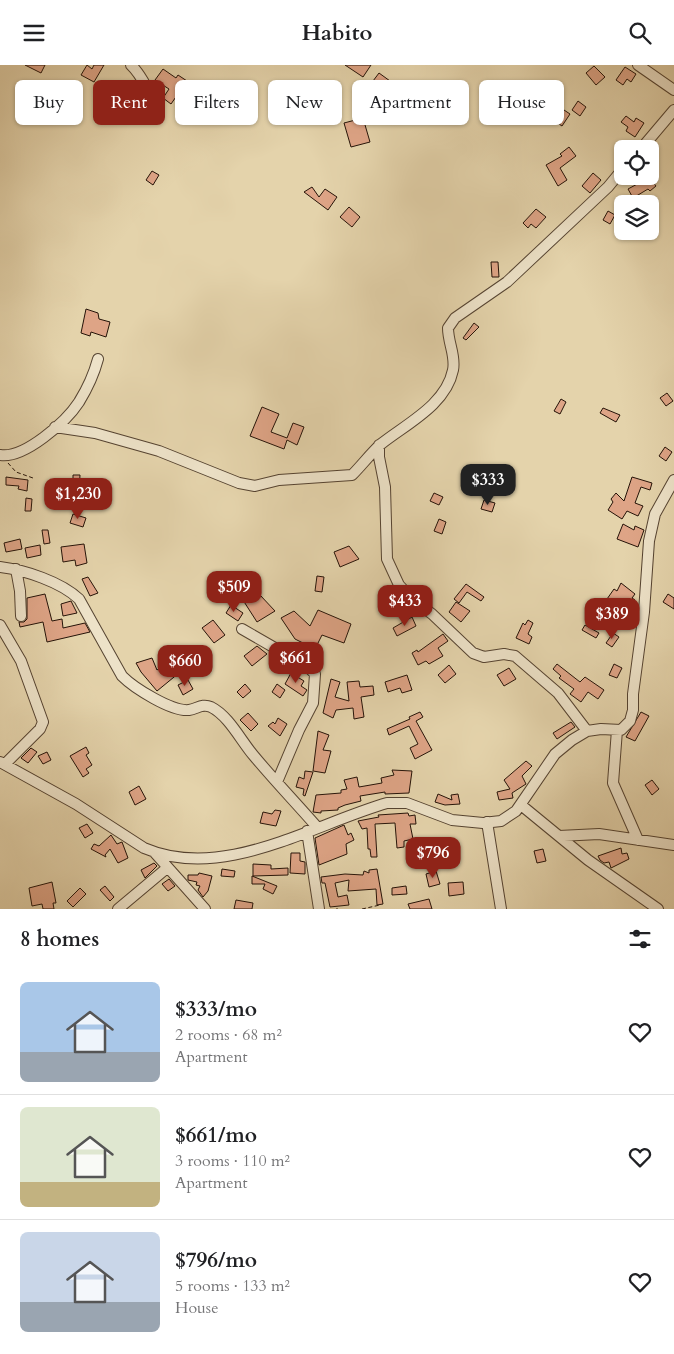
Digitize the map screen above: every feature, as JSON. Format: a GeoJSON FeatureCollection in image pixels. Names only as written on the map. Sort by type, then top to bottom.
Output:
{"type":"FeatureCollection","features":[{"type":"Feature","properties":{"kind":"street"},"geometry":{"type":"LineString","coordinates":[[131,65],[144,80]]}},
{"type":"Feature","properties":{"kind":"street"},"geometry":{"type":"LineString","coordinates":[[638,65],[674,90]]}},
{"type":"Feature","properties":{"kind":"street"},"geometry":{"type":"LineString","coordinates":[[649,140],[674,110]]}},
{"type":"Feature","properties":{"kind":"street"},"geometry":{"type":"LineString","coordinates":[[55,427],[95,433],[159,451],[239,483],[255,486],[279,479],[352,475],[379,445],[428,409],[443,391],[453,372],[454,360],[448,328],[455,318],[507,282],[614,180]]}},
{"type":"Feature","properties":{"kind":"street"},"geometry":{"type":"LineString","coordinates":[[0,455],[8,456],[18,453],[70,415],[79,401],[98,359]]}},
{"type":"Feature","properties":{"kind":"street"},"geometry":{"type":"LineString","coordinates":[[379,445],[379,457],[385,487],[387,559],[400,585],[412,599],[432,614],[473,653],[484,657],[509,653],[522,661],[558,693],[587,731]]}},
{"type":"Feature","properties":{"kind":"street"},"geometry":{"type":"LineString","coordinates":[[156,853],[185,857],[221,858],[255,851],[386,803],[407,803],[452,820],[487,823],[501,821],[516,811],[554,754],[587,731],[620,730],[630,721],[633,710],[644,612],[649,541],[655,514],[674,480]]}},
{"type":"Feature","properties":{"kind":"street"},"geometry":{"type":"LineString","coordinates":[[0,567],[16,569],[68,589],[79,599],[122,676],[131,685],[178,709],[189,710],[201,705],[210,707],[223,717],[277,782],[312,829],[319,909]]}},
{"type":"Feature","properties":{"kind":"street"},"geometry":{"type":"LineString","coordinates":[[16,569],[20,591],[20,616]]}},
{"type":"Feature","properties":{"kind":"street"},"geometry":{"type":"LineString","coordinates":[[0,625],[21,661],[43,721],[40,729],[3,763],[76,804],[156,853],[167,868],[205,909]]}},
{"type":"Feature","properties":{"kind":"street"},"geometry":{"type":"LineString","coordinates":[[242,629],[308,667],[315,674],[313,703],[299,730],[277,782]]}},
{"type":"Feature","properties":{"kind":"street"},"geometry":{"type":"LineString","coordinates":[[617,730],[614,783],[638,839]]}},
{"type":"Feature","properties":{"kind":"street"},"geometry":{"type":"LineString","coordinates":[[521,805],[588,860],[658,909]]}},
{"type":"Feature","properties":{"kind":"street"},"geometry":{"type":"LineString","coordinates":[[487,823],[501,909]]}},
{"type":"Feature","properties":{"kind":"street"},"geometry":{"type":"LineString","coordinates":[[560,836],[600,834],[674,845]]}},
{"type":"Feature","properties":{"kind":"street"},"geometry":{"type":"LineString","coordinates":[[118,909],[121,904],[140,892],[167,868]]}},
{"type":"Feature","properties":{"kind":"path"},"geometry":{"type":"LineString","coordinates":[[0,455],[16,472],[33,478]]}},
{"type":"Feature","properties":{"kind":"path"},"geometry":{"type":"LineString","coordinates":[[362,909],[380,905]]}},
{"type":"Feature","properties":{"kind":"building"},"geometry":{"type":"Polygon","coordinates":[[[25,65],[45,65],[41,73],[25,65]]]}},
{"type":"Feature","properties":{"kind":"building"},"geometry":{"type":"Polygon","coordinates":[[[87,65],[92,69],[94,65],[104,65],[93,81],[81,75],[87,65]]]}},
{"type":"Feature","properties":{"kind":"building"},"geometry":{"type":"Polygon","coordinates":[[[345,65],[371,65],[363,77],[345,65]]]}},
{"type":"Feature","properties":{"kind":"building"},"geometry":{"type":"Polygon","coordinates":[[[594,66],[605,77],[596,85],[586,73],[594,66]]]}},
{"type":"Feature","properties":{"kind":"building"},"geometry":{"type":"Polygon","coordinates":[[[625,67],[636,74],[631,82],[627,79],[623,85],[616,80],[625,67]]]}},
{"type":"Feature","properties":{"kind":"building"},"geometry":{"type":"Polygon","coordinates":[[[163,69],[176,78],[178,75],[186,80],[175,80],[175,98],[171,104],[165,100],[165,95],[169,89],[165,86],[165,80],[155,80],[163,69]]]}},
{"type":"Feature","properties":{"kind":"building"},"geometry":{"type":"Polygon","coordinates":[[[379,73],[389,80],[374,80],[379,73]]]}},
{"type":"Feature","properties":{"kind":"building"},"geometry":{"type":"Polygon","coordinates":[[[578,101],[586,107],[580,116],[572,110],[578,101]]]}},
{"type":"Feature","properties":{"kind":"building"},"geometry":{"type":"Polygon","coordinates":[[[564,110],[570,114],[564,123],[564,110]]]}},
{"type":"Feature","properties":{"kind":"building"},"geometry":{"type":"Polygon","coordinates":[[[626,116],[634,122],[636,118],[644,123],[635,137],[626,131],[628,127],[621,122],[626,116]]]}},
{"type":"Feature","properties":{"kind":"building"},"geometry":{"type":"Polygon","coordinates":[[[352,121],[352,125],[365,125],[370,142],[351,147],[344,123],[352,121]]]}},
{"type":"Feature","properties":{"kind":"building"},"geometry":{"type":"Polygon","coordinates":[[[569,147],[576,156],[560,168],[567,180],[558,186],[546,165],[562,156],[560,154],[569,147]]]}},
{"type":"Feature","properties":{"kind":"building"},"geometry":{"type":"Polygon","coordinates":[[[152,171],[159,175],[153,185],[146,180],[152,171]]]}},
{"type":"Feature","properties":{"kind":"building"},"geometry":{"type":"Polygon","coordinates":[[[593,173],[601,180],[590,193],[582,186],[593,173]]]}},
{"type":"Feature","properties":{"kind":"building"},"geometry":{"type":"Polygon","coordinates":[[[635,185],[656,186],[650,191],[648,189],[638,195],[631,195],[628,189],[635,185]]]}},
{"type":"Feature","properties":{"kind":"building"},"geometry":{"type":"Polygon","coordinates":[[[312,187],[319,197],[325,189],[337,197],[328,210],[304,192],[312,187]]]}},
{"type":"Feature","properties":{"kind":"building"},"geometry":{"type":"Polygon","coordinates":[[[349,207],[360,217],[352,227],[340,217],[349,207]]]}},
{"type":"Feature","properties":{"kind":"building"},"geometry":{"type":"Polygon","coordinates":[[[536,209],[546,217],[536,228],[531,224],[528,228],[523,223],[536,209]]]}},
{"type":"Feature","properties":{"kind":"building"},"geometry":{"type":"Polygon","coordinates":[[[608,211],[614,214],[610,224],[603,220],[608,211]]]}},
{"type":"Feature","properties":{"kind":"building"},"geometry":{"type":"Polygon","coordinates":[[[491,262],[498,262],[499,277],[492,277],[491,262]]]}},
{"type":"Feature","properties":{"kind":"building"},"geometry":{"type":"Polygon","coordinates":[[[86,309],[98,313],[99,319],[110,322],[106,337],[91,332],[90,336],[81,333],[86,309]]]}},
{"type":"Feature","properties":{"kind":"building"},"geometry":{"type":"Polygon","coordinates":[[[474,323],[479,327],[466,340],[463,338],[474,323]]]}},
{"type":"Feature","properties":{"kind":"building"},"geometry":{"type":"Polygon","coordinates":[[[667,393],[673,401],[666,406],[660,398],[667,393]]]}},
{"type":"Feature","properties":{"kind":"building"},"geometry":{"type":"Polygon","coordinates":[[[561,399],[566,402],[560,414],[554,411],[561,399]]]}},
{"type":"Feature","properties":{"kind":"building"},"geometry":{"type":"Polygon","coordinates":[[[262,407],[279,414],[271,432],[287,438],[293,423],[304,427],[297,445],[287,440],[284,449],[250,436],[262,407]]]}},
{"type":"Feature","properties":{"kind":"building"},"geometry":{"type":"Polygon","coordinates":[[[603,408],[620,415],[616,422],[600,413],[603,408]]]}},
{"type":"Feature","properties":{"kind":"building"},"geometry":{"type":"Polygon","coordinates":[[[665,447],[672,452],[666,461],[659,456],[665,447]]]}},
{"type":"Feature","properties":{"kind":"building"},"geometry":{"type":"Polygon","coordinates":[[[500,472],[505,474],[499,488],[494,486],[500,472]]]}},
{"type":"Feature","properties":{"kind":"building"},"geometry":{"type":"Polygon","coordinates":[[[73,475],[80,475],[79,493],[73,493],[73,475]]]}},
{"type":"Feature","properties":{"kind":"building"},"geometry":{"type":"Polygon","coordinates":[[[6,477],[28,480],[27,491],[18,489],[19,486],[6,485],[6,477]]]}},
{"type":"Feature","properties":{"kind":"building"},"geometry":{"type":"Polygon","coordinates":[[[632,477],[652,483],[650,490],[641,487],[635,503],[643,506],[638,516],[627,511],[622,519],[608,510],[613,502],[611,499],[616,493],[624,501],[632,477]]]}},
{"type":"Feature","properties":{"kind":"building"},"geometry":{"type":"Polygon","coordinates":[[[434,493],[443,497],[439,505],[430,501],[434,493]]]}},
{"type":"Feature","properties":{"kind":"building"},"geometry":{"type":"Polygon","coordinates":[[[26,498],[32,499],[31,511],[25,511],[26,498]]]}},
{"type":"Feature","properties":{"kind":"building"},"geometry":{"type":"Polygon","coordinates":[[[484,500],[495,503],[492,512],[481,509],[484,500]]]}},
{"type":"Feature","properties":{"kind":"building"},"geometry":{"type":"Polygon","coordinates":[[[73,514],[86,518],[83,527],[70,523],[73,514]]]}},
{"type":"Feature","properties":{"kind":"building"},"geometry":{"type":"Polygon","coordinates":[[[439,519],[446,522],[442,534],[434,531],[439,519]]]}},
{"type":"Feature","properties":{"kind":"building"},"geometry":{"type":"Polygon","coordinates":[[[623,524],[634,530],[635,526],[644,530],[638,547],[617,539],[623,524]]]}},
{"type":"Feature","properties":{"kind":"building"},"geometry":{"type":"Polygon","coordinates":[[[42,530],[48,530],[50,543],[44,544],[42,530]]]}},
{"type":"Feature","properties":{"kind":"building"},"geometry":{"type":"Polygon","coordinates":[[[20,539],[22,549],[6,552],[4,543],[20,539]]]}},
{"type":"Feature","properties":{"kind":"building"},"geometry":{"type":"Polygon","coordinates":[[[84,544],[87,563],[76,566],[75,560],[63,562],[61,547],[84,544]]]}},
{"type":"Feature","properties":{"kind":"building"},"geometry":{"type":"Polygon","coordinates":[[[40,545],[41,555],[27,558],[25,548],[40,545]]]}},
{"type":"Feature","properties":{"kind":"building"},"geometry":{"type":"Polygon","coordinates":[[[349,546],[359,559],[340,567],[334,552],[349,546]]]}},
{"type":"Feature","properties":{"kind":"building"},"geometry":{"type":"Polygon","coordinates":[[[317,576],[324,577],[322,592],[315,591],[317,576]]]}},
{"type":"Feature","properties":{"kind":"building"},"geometry":{"type":"Polygon","coordinates":[[[88,577],[98,593],[90,596],[82,579],[88,577]]]}},
{"type":"Feature","properties":{"kind":"building"},"geometry":{"type":"Polygon","coordinates":[[[621,583],[635,594],[632,598],[635,600],[627,612],[607,599],[614,589],[617,591],[621,583]]]}},
{"type":"Feature","properties":{"kind":"building"},"geometry":{"type":"Polygon","coordinates":[[[466,584],[484,597],[481,601],[467,592],[459,603],[454,599],[466,584]]]}},
{"type":"Feature","properties":{"kind":"building"},"geometry":{"type":"Polygon","coordinates":[[[257,587],[260,595],[275,611],[257,622],[241,597],[257,587]]]}},
{"type":"Feature","properties":{"kind":"building"},"geometry":{"type":"Polygon","coordinates":[[[45,594],[52,621],[62,619],[63,628],[85,623],[90,632],[47,642],[43,622],[20,627],[19,622],[24,622],[27,619],[27,598],[45,594]]]}},
{"type":"Feature","properties":{"kind":"building"},"geometry":{"type":"Polygon","coordinates":[[[668,594],[674,598],[674,609],[663,602],[668,594]]]}},
{"type":"Feature","properties":{"kind":"building"},"geometry":{"type":"Polygon","coordinates":[[[71,601],[77,613],[63,616],[61,604],[71,601]]]}},
{"type":"Feature","properties":{"kind":"building"},"geometry":{"type":"Polygon","coordinates":[[[456,602],[470,611],[461,622],[449,612],[456,602]]]}},
{"type":"Feature","properties":{"kind":"building"},"geometry":{"type":"Polygon","coordinates":[[[231,605],[243,613],[238,621],[226,613],[231,605]]]}},
{"type":"Feature","properties":{"kind":"building"},"geometry":{"type":"Polygon","coordinates":[[[318,610],[351,624],[344,643],[322,635],[315,649],[295,639],[281,618],[294,611],[310,626],[318,610]]]}},
{"type":"Feature","properties":{"kind":"building"},"geometry":{"type":"Polygon","coordinates":[[[412,617],[416,626],[397,636],[393,628],[412,617]]]}},
{"type":"Feature","properties":{"kind":"building"},"geometry":{"type":"Polygon","coordinates":[[[213,620],[225,635],[214,643],[202,628],[213,620]]]}},
{"type":"Feature","properties":{"kind":"building"},"geometry":{"type":"Polygon","coordinates":[[[528,620],[533,623],[528,634],[532,637],[529,644],[516,638],[523,623],[525,625],[528,620]]]}},
{"type":"Feature","properties":{"kind":"building"},"geometry":{"type":"Polygon","coordinates":[[[585,625],[599,633],[596,638],[582,630],[585,625]]]}},
{"type":"Feature","properties":{"kind":"building"},"geometry":{"type":"Polygon","coordinates":[[[613,633],[619,637],[612,647],[606,643],[613,633]]]}},
{"type":"Feature","properties":{"kind":"building"},"geometry":{"type":"Polygon","coordinates":[[[443,634],[448,641],[438,648],[443,656],[429,664],[426,661],[418,665],[412,653],[417,650],[418,652],[443,634]]]}},
{"type":"Feature","properties":{"kind":"building"},"geometry":{"type":"Polygon","coordinates":[[[257,646],[267,654],[252,666],[244,656],[257,646]]]}},
{"type":"Feature","properties":{"kind":"building"},"geometry":{"type":"Polygon","coordinates":[[[175,657],[185,668],[157,691],[136,663],[152,658],[157,670],[175,657]]]}},
{"type":"Feature","properties":{"kind":"building"},"geometry":{"type":"Polygon","coordinates":[[[557,664],[580,682],[585,677],[604,690],[598,699],[588,692],[581,702],[570,694],[574,689],[559,678],[561,676],[553,669],[557,664]]]}},
{"type":"Feature","properties":{"kind":"building"},"geometry":{"type":"Polygon","coordinates":[[[614,664],[622,668],[617,678],[609,675],[614,664]]]}},
{"type":"Feature","properties":{"kind":"building"},"geometry":{"type":"Polygon","coordinates":[[[449,665],[456,674],[445,683],[438,675],[449,665]]]}},
{"type":"Feature","properties":{"kind":"building"},"geometry":{"type":"Polygon","coordinates":[[[509,668],[516,679],[504,686],[497,675],[509,668]]]}},
{"type":"Feature","properties":{"kind":"building"},"geometry":{"type":"Polygon","coordinates":[[[291,673],[304,681],[301,686],[307,690],[303,696],[285,684],[291,673]]]}},
{"type":"Feature","properties":{"kind":"building"},"geometry":{"type":"Polygon","coordinates":[[[407,675],[412,690],[402,693],[400,688],[388,692],[385,682],[407,675]]]}},
{"type":"Feature","properties":{"kind":"building"},"geometry":{"type":"Polygon","coordinates":[[[331,679],[340,682],[335,697],[349,701],[347,682],[359,681],[360,687],[373,686],[374,695],[361,697],[364,717],[354,719],[353,708],[336,710],[333,718],[323,713],[331,679]]]}},
{"type":"Feature","properties":{"kind":"building"},"geometry":{"type":"Polygon","coordinates":[[[188,680],[193,689],[183,695],[178,685],[188,680]]]}},
{"type":"Feature","properties":{"kind":"building"},"geometry":{"type":"Polygon","coordinates":[[[245,684],[251,691],[243,698],[237,692],[245,684]]]}},
{"type":"Feature","properties":{"kind":"building"},"geometry":{"type":"Polygon","coordinates":[[[277,684],[285,690],[280,698],[272,692],[277,684]]]}},
{"type":"Feature","properties":{"kind":"building"},"geometry":{"type":"Polygon","coordinates":[[[420,712],[423,717],[416,721],[432,750],[415,759],[410,748],[418,744],[409,726],[389,735],[387,729],[410,719],[409,717],[420,712]]]}},
{"type":"Feature","properties":{"kind":"building"},"geometry":{"type":"Polygon","coordinates":[[[641,712],[649,716],[635,741],[626,737],[641,712]]]}},
{"type":"Feature","properties":{"kind":"building"},"geometry":{"type":"Polygon","coordinates":[[[248,713],[258,724],[251,731],[240,720],[248,713]]]}},
{"type":"Feature","properties":{"kind":"building"},"geometry":{"type":"Polygon","coordinates":[[[278,718],[287,724],[280,736],[268,726],[273,722],[275,724],[278,718]]]}},
{"type":"Feature","properties":{"kind":"building"},"geometry":{"type":"Polygon","coordinates":[[[571,722],[575,727],[557,739],[553,733],[571,722]]]}},
{"type":"Feature","properties":{"kind":"building"},"geometry":{"type":"Polygon","coordinates":[[[318,731],[329,735],[323,750],[331,751],[325,773],[313,771],[318,731]]]}},
{"type":"Feature","properties":{"kind":"building"},"geometry":{"type":"Polygon","coordinates":[[[86,747],[89,753],[86,755],[92,765],[86,769],[89,773],[83,777],[70,756],[86,747]]]}},
{"type":"Feature","properties":{"kind":"building"},"geometry":{"type":"Polygon","coordinates":[[[31,748],[37,752],[28,763],[21,758],[31,748]]]}},
{"type":"Feature","properties":{"kind":"building"},"geometry":{"type":"Polygon","coordinates":[[[47,752],[51,760],[43,764],[38,756],[47,752]]]}},
{"type":"Feature","properties":{"kind":"building"},"geometry":{"type":"Polygon","coordinates":[[[526,761],[532,766],[522,776],[526,784],[512,793],[513,798],[499,800],[497,792],[510,789],[504,780],[526,761]]]}},
{"type":"Feature","properties":{"kind":"building"},"geometry":{"type":"Polygon","coordinates":[[[392,770],[412,771],[409,793],[385,794],[385,792],[360,796],[361,801],[345,805],[338,808],[338,810],[321,811],[321,813],[313,812],[316,795],[341,793],[341,790],[347,789],[344,780],[357,777],[359,787],[382,783],[381,778],[394,775],[392,770]]]}},
{"type":"Feature","properties":{"kind":"building"},"geometry":{"type":"Polygon","coordinates":[[[305,771],[313,772],[305,796],[303,795],[304,789],[296,787],[299,777],[304,779],[305,771]]]}},
{"type":"Feature","properties":{"kind":"building"},"geometry":{"type":"Polygon","coordinates":[[[652,780],[659,789],[652,795],[645,785],[652,780]]]}},
{"type":"Feature","properties":{"kind":"building"},"geometry":{"type":"Polygon","coordinates":[[[139,786],[146,799],[135,805],[129,792],[139,786]]]}},
{"type":"Feature","properties":{"kind":"building"},"geometry":{"type":"Polygon","coordinates":[[[438,794],[452,800],[451,795],[458,794],[460,804],[445,805],[435,802],[438,794]]]}},
{"type":"Feature","properties":{"kind":"building"},"geometry":{"type":"Polygon","coordinates":[[[275,810],[281,811],[276,826],[260,823],[263,812],[272,814],[275,810]]]}},
{"type":"Feature","properties":{"kind":"building"},"geometry":{"type":"Polygon","coordinates":[[[408,813],[409,816],[415,815],[416,824],[410,824],[413,839],[404,841],[404,847],[397,848],[395,823],[375,824],[377,857],[371,857],[370,849],[368,849],[367,828],[362,829],[358,821],[379,817],[378,815],[408,813]]]}},
{"type":"Feature","properties":{"kind":"building"},"geometry":{"type":"Polygon","coordinates":[[[87,824],[93,833],[85,838],[79,828],[87,824]]]}},
{"type":"Feature","properties":{"kind":"building"},"geometry":{"type":"Polygon","coordinates":[[[344,825],[348,835],[351,833],[354,840],[346,844],[347,854],[319,865],[315,838],[344,825]]]}},
{"type":"Feature","properties":{"kind":"building"},"geometry":{"type":"Polygon","coordinates":[[[111,835],[117,844],[122,842],[128,858],[118,863],[110,849],[105,855],[106,857],[91,849],[94,844],[99,846],[111,835]]]}},
{"type":"Feature","properties":{"kind":"building"},"geometry":{"type":"Polygon","coordinates":[[[621,848],[622,854],[627,853],[629,859],[611,868],[609,862],[604,863],[598,856],[621,848]]]}},
{"type":"Feature","properties":{"kind":"building"},"geometry":{"type":"Polygon","coordinates":[[[543,849],[546,861],[537,863],[534,851],[543,849]]]}},
{"type":"Feature","properties":{"kind":"building"},"geometry":{"type":"Polygon","coordinates":[[[291,853],[300,853],[300,861],[305,862],[305,874],[290,873],[291,853]]]}},
{"type":"Feature","properties":{"kind":"building"},"geometry":{"type":"Polygon","coordinates":[[[154,863],[157,866],[145,878],[141,870],[154,863]]]}},
{"type":"Feature","properties":{"kind":"building"},"geometry":{"type":"Polygon","coordinates":[[[253,864],[271,865],[271,869],[288,868],[288,875],[253,876],[253,864]]]}},
{"type":"Feature","properties":{"kind":"building"},"geometry":{"type":"Polygon","coordinates":[[[222,869],[235,871],[234,877],[221,876],[222,869]]]}},
{"type":"Feature","properties":{"kind":"building"},"geometry":{"type":"Polygon","coordinates":[[[377,869],[383,904],[377,905],[376,889],[348,891],[349,880],[335,883],[338,897],[347,895],[349,905],[330,907],[325,883],[322,883],[321,877],[345,874],[363,875],[364,871],[369,873],[369,870],[377,869]]]}},
{"type":"Feature","properties":{"kind":"building"},"geometry":{"type":"Polygon","coordinates":[[[436,871],[440,884],[429,887],[426,874],[436,871]]]}},
{"type":"Feature","properties":{"kind":"building"},"geometry":{"type":"Polygon","coordinates":[[[199,873],[212,876],[208,891],[203,897],[198,890],[200,886],[196,885],[197,882],[188,880],[188,875],[198,875],[199,873]]]}},
{"type":"Feature","properties":{"kind":"building"},"geometry":{"type":"Polygon","coordinates":[[[252,876],[277,886],[273,894],[263,889],[265,884],[252,884],[252,876]]]}},
{"type":"Feature","properties":{"kind":"building"},"geometry":{"type":"Polygon","coordinates":[[[169,879],[175,886],[168,891],[162,884],[169,879]]]}},
{"type":"Feature","properties":{"kind":"building"},"geometry":{"type":"Polygon","coordinates":[[[52,882],[56,903],[53,903],[54,909],[43,909],[42,904],[32,906],[29,888],[52,882]]]}},
{"type":"Feature","properties":{"kind":"building"},"geometry":{"type":"Polygon","coordinates":[[[463,882],[464,894],[449,896],[448,883],[463,882]]]}},
{"type":"Feature","properties":{"kind":"building"},"geometry":{"type":"Polygon","coordinates":[[[105,886],[114,897],[110,901],[100,890],[105,886]]]}},
{"type":"Feature","properties":{"kind":"building"},"geometry":{"type":"Polygon","coordinates":[[[406,886],[407,894],[392,895],[392,888],[406,886]]]}},
{"type":"Feature","properties":{"kind":"building"},"geometry":{"type":"Polygon","coordinates":[[[80,888],[86,894],[73,907],[67,901],[80,888]]]}},
{"type":"Feature","properties":{"kind":"building"},"geometry":{"type":"Polygon","coordinates":[[[429,899],[432,909],[410,909],[408,904],[429,899]]]}},
{"type":"Feature","properties":{"kind":"building"},"geometry":{"type":"Polygon","coordinates":[[[236,900],[253,903],[252,909],[234,909],[236,900]]]}}]}
